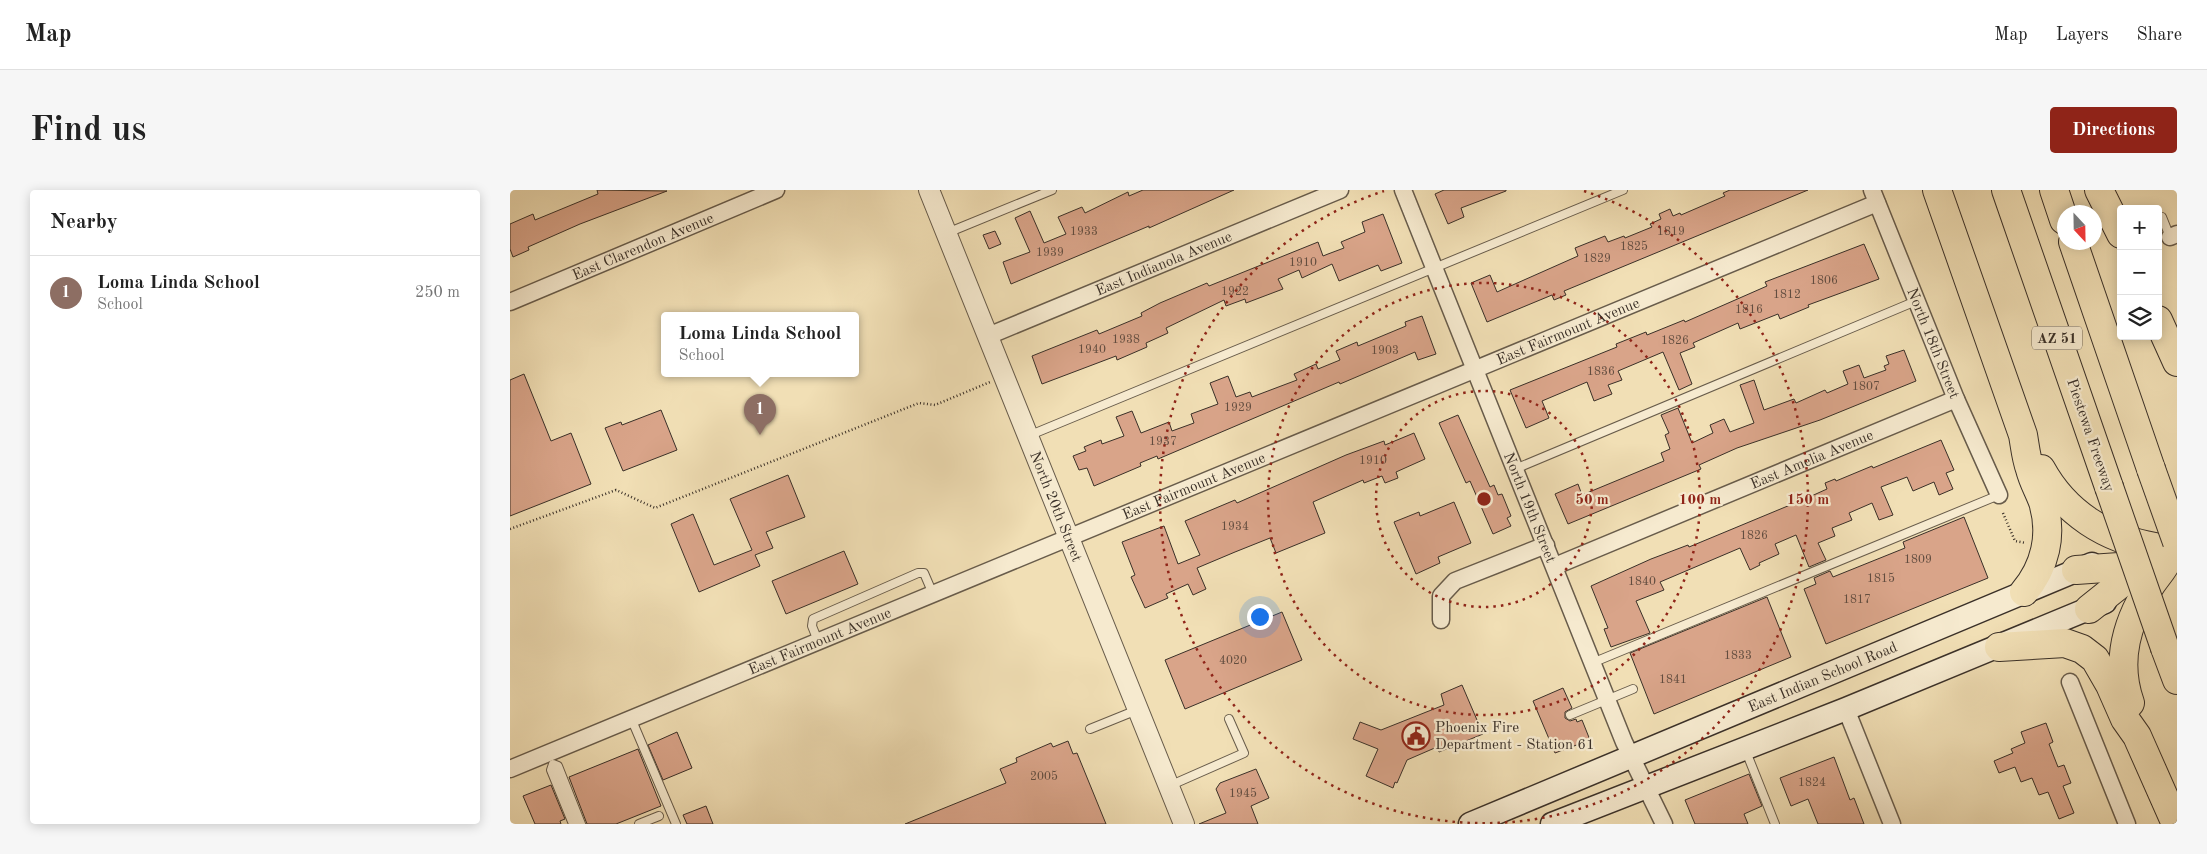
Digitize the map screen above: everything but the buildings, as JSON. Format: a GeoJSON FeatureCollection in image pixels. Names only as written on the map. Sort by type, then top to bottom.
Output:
{"type":"FeatureCollection","features":[{"type":"Feature","properties":{"kind":"highway"},"geometry":{"type":"LineString","coordinates":[[1937,190],[2023,435],[2030,470],[2042,500],[2048,527],[2046,549],[2039,572],[2024,592]]}},
{"type":"Feature","properties":{"kind":"highway","name":"Piestewa Freeway"},"geometry":{"type":"LineString","coordinates":[[2006,190],[2177,680]]}},
{"type":"Feature","properties":{"kind":"highway"},"geometry":{"type":"LineString","coordinates":[[2054,190],[2059,205]]}},
{"type":"Feature","properties":{"kind":"highway"},"geometry":{"type":"LineString","coordinates":[[2099,190],[2117,226]]}},
{"type":"Feature","properties":{"kind":"highway","name":"AZ 51"},"geometry":{"type":"LineString","coordinates":[[2076,250],[2151,469],[2167,552]]}},
{"type":"Feature","properties":{"kind":"highway"},"geometry":{"type":"LineString","coordinates":[[2162,329],[2177,362]]}},
{"type":"Feature","properties":{"kind":"highway"},"geometry":{"type":"LineString","coordinates":[[2023,435],[2049,484],[2078,516],[2102,530],[2167,552]]}},
{"type":"Feature","properties":{"kind":"highway"},"geometry":{"type":"LineString","coordinates":[[2076,570],[2167,552]]}},
{"type":"Feature","properties":{"kind":"highway"},"geometry":{"type":"LineString","coordinates":[[2089,609],[2167,552]]}},
{"type":"Feature","properties":{"kind":"highway"},"geometry":{"type":"LineString","coordinates":[[2167,552],[2132,618],[2124,644],[2124,678],[2137,736],[2176,824]]}},
{"type":"Feature","properties":{"kind":"highway"},"geometry":{"type":"LineString","coordinates":[[1999,646],[2065,643],[2082,649],[2095,659],[2103,671],[2125,719],[2137,736]]}},
{"type":"Feature","properties":{"kind":"main road","name":"East Indian School Road"},"geometry":{"type":"LineString","coordinates":[[1470,824],[2076,570]]}},
{"type":"Feature","properties":{"kind":"main road"},"geometry":{"type":"LineString","coordinates":[[1552,824],[1846,709],[2089,609]]}},
{"type":"Feature","properties":{"kind":"street","name":"East Clarendon Avenue"},"geometry":{"type":"LineString","coordinates":[[510,302],[776,190]]}},
{"type":"Feature","properties":{"kind":"street","name":"North 20th Street"},"geometry":{"type":"LineString","coordinates":[[929,190],[1184,824]]}},
{"type":"Feature","properties":{"kind":"street","name":"East Indianola Avenue"},"geometry":{"type":"LineString","coordinates":[[988,336],[1340,190]]}},
{"type":"Feature","properties":{"kind":"street","name":"North 19th Street"},"geometry":{"type":"LineString","coordinates":[[1403,190],[1607,700],[1664,824]]}},
{"type":"Feature","properties":{"kind":"street","name":"North 18th Street"},"geometry":{"type":"LineString","coordinates":[[1875,197],[1956,399],[1999,495]]}},
{"type":"Feature","properties":{"kind":"street","name":"East Fairmount Avenue"},"geometry":{"type":"LineString","coordinates":[[510,769],[550,758],[631,718],[1475,369],[1875,197]]}},
{"type":"Feature","properties":{"kind":"street","name":"East Amelia Avenue"},"geometry":{"type":"LineString","coordinates":[[1555,566],[1956,399]]}},
{"type":"Feature","properties":{"kind":"street"},"geometry":{"type":"LineString","coordinates":[[1441,620],[1442,596],[1455,581],[1546,545]]}},
{"type":"Feature","properties":{"kind":"street"},"geometry":{"type":"LineString","coordinates":[[2070,682],[2127,824]]}},
{"type":"Feature","properties":{"kind":"street"},"geometry":{"type":"LineString","coordinates":[[1846,709],[1892,824]]}},
{"type":"Feature","properties":{"kind":"lane"},"geometry":{"type":"LineString","coordinates":[[946,233],[1052,190]]}},
{"type":"Feature","properties":{"kind":"lane"},"geometry":{"type":"LineString","coordinates":[[1028,436],[1623,190]]}},
{"type":"Feature","properties":{"kind":"lane"},"geometry":{"type":"LineString","coordinates":[[2162,218],[2174,235]]}},
{"type":"Feature","properties":{"kind":"lane"},"geometry":{"type":"LineString","coordinates":[[1515,469],[1916,301]]}},
{"type":"Feature","properties":{"kind":"lane"},"geometry":{"type":"LineString","coordinates":[[1592,662],[1999,495]]}},
{"type":"Feature","properties":{"kind":"lane"},"geometry":{"type":"LineString","coordinates":[[818,641],[812,626],[813,619],[918,573],[924,573],[933,594]]}},
{"type":"Feature","properties":{"kind":"lane"},"geometry":{"type":"LineString","coordinates":[[1570,715],[1633,689]]}},
{"type":"Feature","properties":{"kind":"lane"},"geometry":{"type":"LineString","coordinates":[[1090,729],[1139,710]]}},
{"type":"Feature","properties":{"kind":"lane"},"geometry":{"type":"LineString","coordinates":[[631,718],[676,824]]}},
{"type":"Feature","properties":{"kind":"lane"},"geometry":{"type":"LineString","coordinates":[[1169,786],[1244,753],[1229,719]]}},
{"type":"Feature","properties":{"kind":"lane"},"geometry":{"type":"LineString","coordinates":[[1745,747],[1775,824]]}},
{"type":"Feature","properties":{"kind":"lane"},"geometry":{"type":"LineString","coordinates":[[550,758],[551,770],[573,824]]}},
{"type":"Feature","properties":{"kind":"lane"},"geometry":{"type":"LineString","coordinates":[[550,758],[558,766],[581,824]]}},
{"type":"Feature","properties":{"kind":"lane"},"geometry":{"type":"LineString","coordinates":[[639,824],[659,816]]}},
{"type":"Feature","properties":{"kind":"path"},"geometry":{"type":"LineString","coordinates":[[510,529],[616,490],[655,508],[919,403],[935,405],[991,382]]}},
{"type":"Feature","properties":{"kind":"path"},"geometry":{"type":"LineString","coordinates":[[2003,514],[2015,541],[2031,545]]}},
{"type":"Feature","properties":{"kind":"place","name":"Loma Linda School"},"geometry":{"type":"Point","coordinates":[760,435]}},
{"type":"Feature","properties":{"kind":"place","name":"Phoenix Fire Department - Station 61"},"geometry":{"type":"Point","coordinates":[1416,736]}}]}
